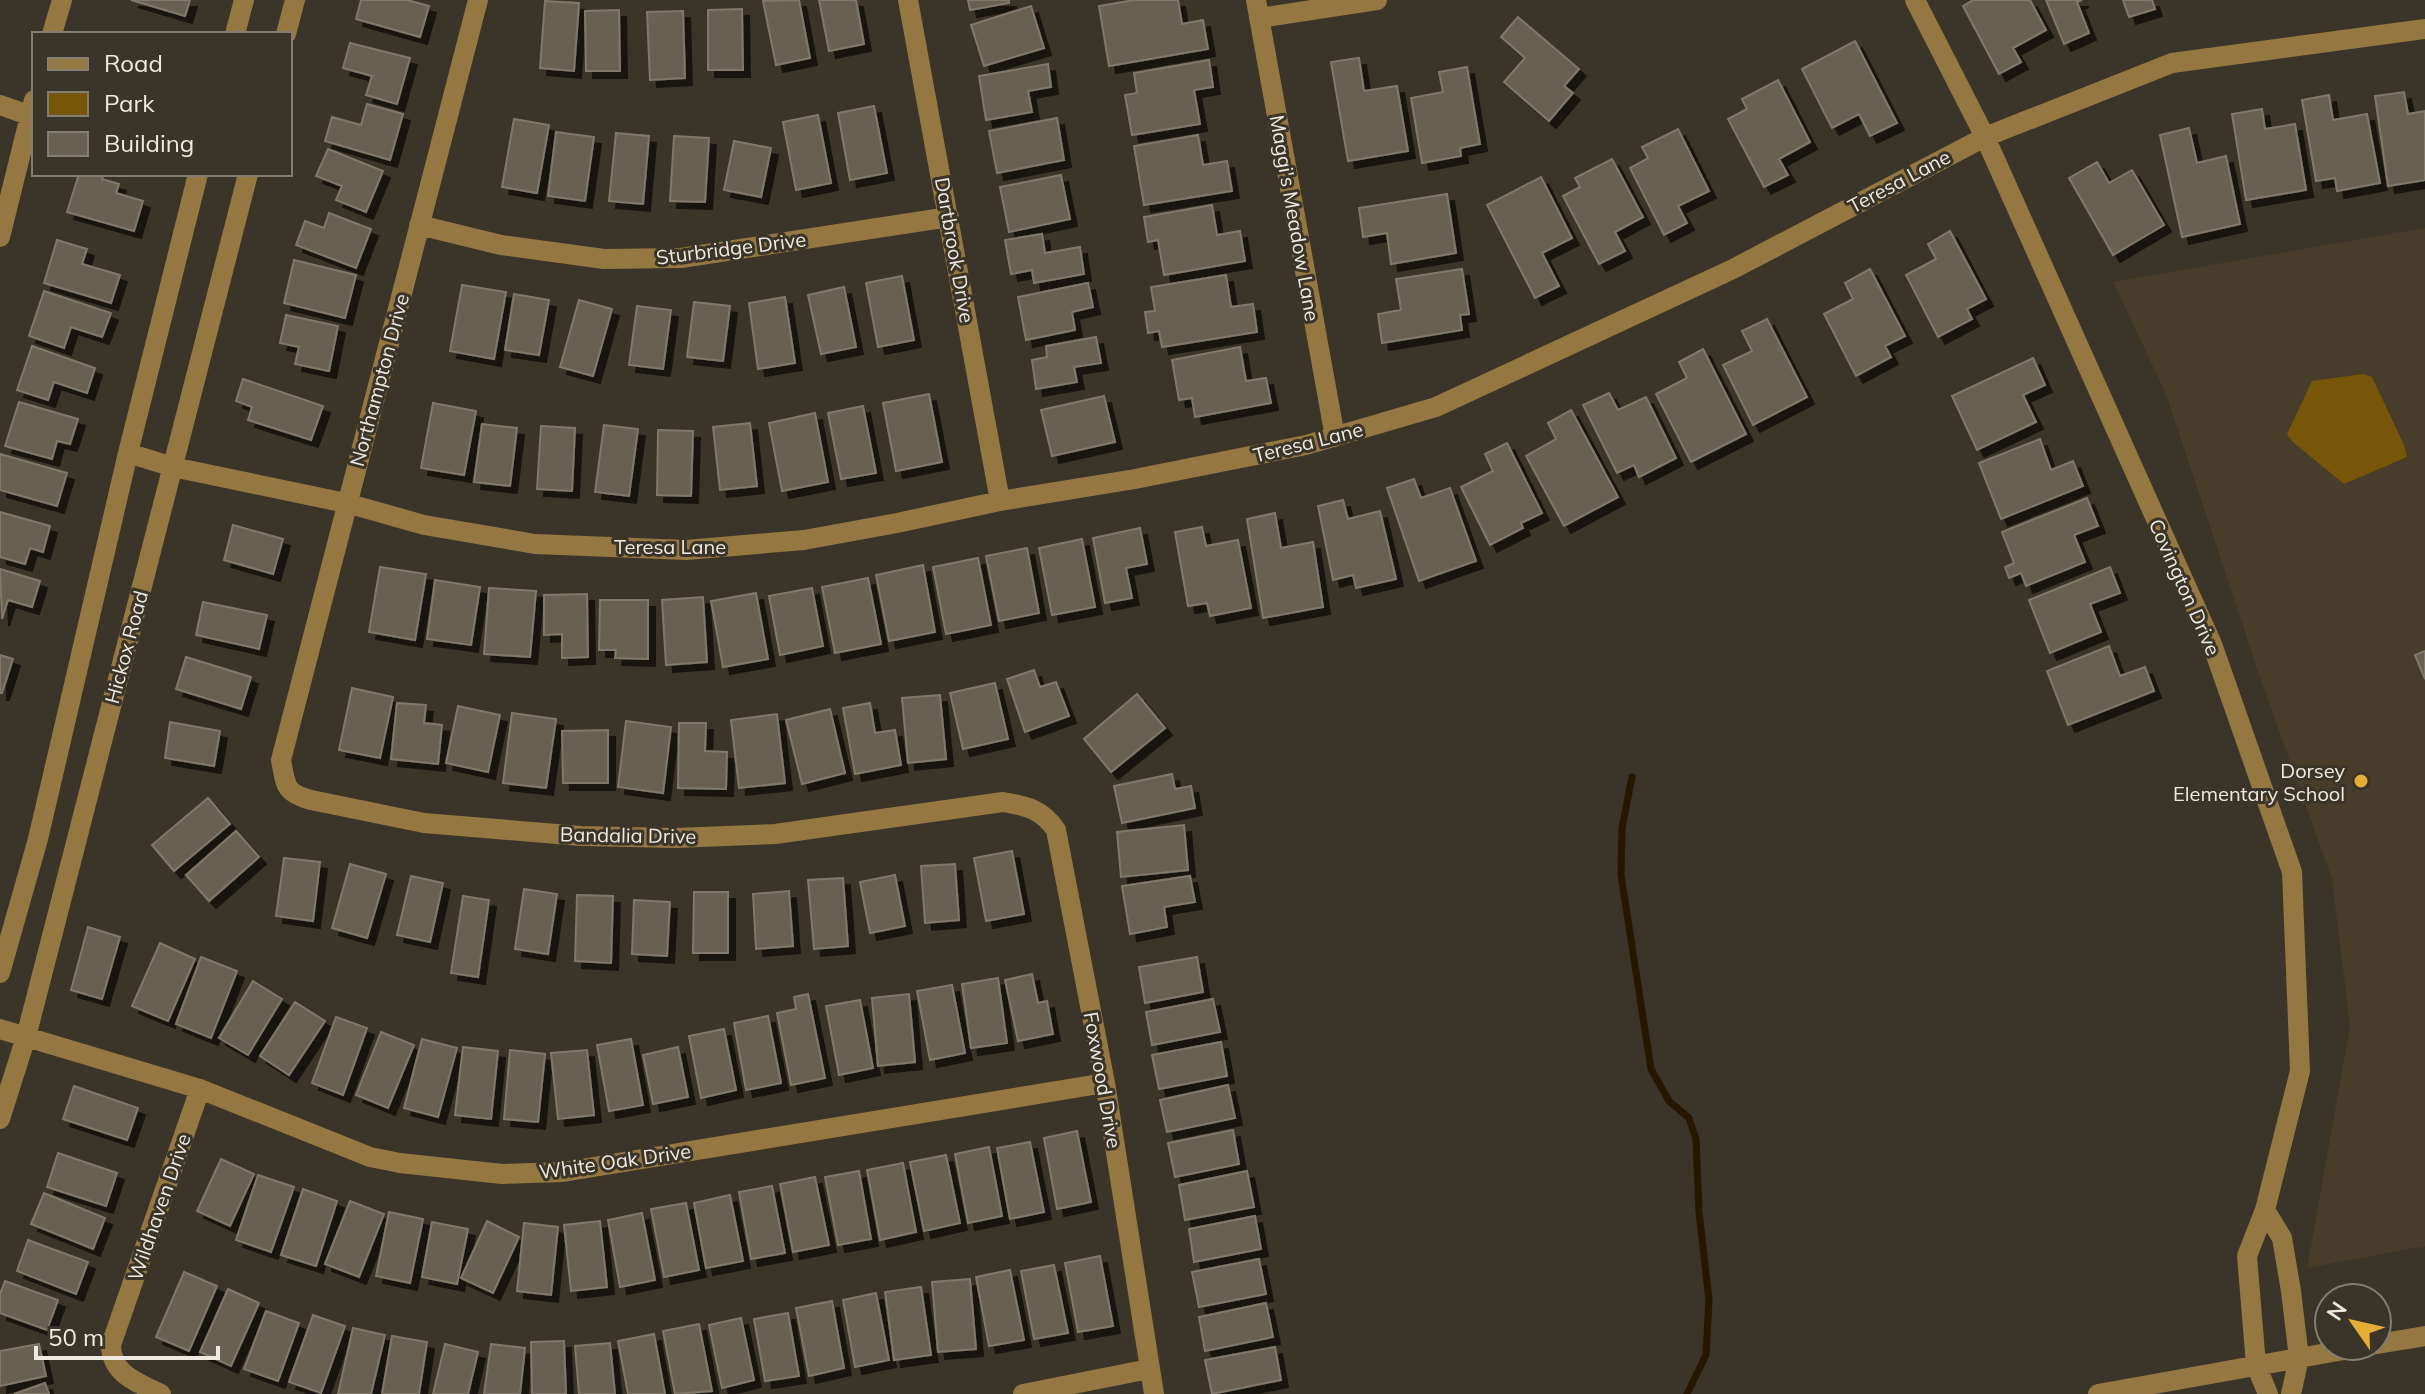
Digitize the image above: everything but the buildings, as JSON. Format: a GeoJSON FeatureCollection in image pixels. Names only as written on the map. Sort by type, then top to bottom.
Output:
{"type":"FeatureCollection","features":[{"type":"Feature","properties":{"kind":"street"},"geometry":{"type":"LineString","coordinates":[[53,32],[62,0]]}},
{"type":"Feature","properties":{"kind":"street"},"geometry":{"type":"LineString","coordinates":[[236,32],[244,0]]}},
{"type":"Feature","properties":{"kind":"street"},"geometry":{"type":"LineString","coordinates":[[287,32],[295,0]]}},
{"type":"Feature","properties":{"kind":"street","name":"Northampton Drive"},"geometry":{"type":"LineString","coordinates":[[281,760],[478,0]]}},
{"type":"Feature","properties":{"kind":"street","name":"Dartbrook Drive"},"geometry":{"type":"LineString","coordinates":[[908,0],[1000,501]]}},
{"type":"Feature","properties":{"kind":"street"},"geometry":{"type":"LineString","coordinates":[[1258,9],[1377,0]]}},
{"type":"Feature","properties":{"kind":"street","name":"Covington Drive"},"geometry":{"type":"LineString","coordinates":[[1915,0],[1985,137],[2212,644],[2292,872],[2300,1071],[2265,1210],[2247,1256],[2256,1365],[2268,1394]]}},
{"type":"Feature","properties":{"kind":"street","name":"Maggi's Meadow Lane"},"geometry":{"type":"LineString","coordinates":[[1258,9],[1335,437]]}},
{"type":"Feature","properties":{"kind":"street","name":"Teresa Lane"},"geometry":{"type":"LineString","coordinates":[[128,453],[173,467],[346,503],[424,525],[535,544],[686,550],[804,540],[1000,501],[1135,479],[1306,445],[1436,407],[1733,269],[1985,137],[2172,63],[2425,29]]}},
{"type":"Feature","properties":{"kind":"street"},"geometry":{"type":"LineString","coordinates":[[0,105],[32,111],[0,237]]}},
{"type":"Feature","properties":{"kind":"street","name":"Hickox Road"},"geometry":{"type":"LineString","coordinates":[[0,973],[38,839],[128,453],[197,176]]}},
{"type":"Feature","properties":{"kind":"street","name":"Hickox Road"},"geometry":{"type":"LineString","coordinates":[[0,1119],[26,1037],[247,176]]}},
{"type":"Feature","properties":{"kind":"street","name":"Sturbridge Drive"},"geometry":{"type":"LineString","coordinates":[[419,225],[501,245],[604,259],[681,258],[949,217]]}},
{"type":"Feature","properties":{"kind":"street","name":"Bandalia Drive"},"geometry":{"type":"LineString","coordinates":[[281,760],[287,786],[294,795],[311,800],[424,823],[581,836],[676,838],[775,834],[1003,802]]}},
{"type":"Feature","properties":{"kind":"street","name":"Foxwood Drive"},"geometry":{"type":"LineString","coordinates":[[1003,802],[1032,808],[1048,818],[1056,830],[1105,1083],[1154,1394]]}},
{"type":"Feature","properties":{"kind":"street","name":"White Oak Drive"},"geometry":{"type":"LineString","coordinates":[[0,1029],[200,1089],[370,1157],[502,1174],[563,1172],[1105,1083]]}},
{"type":"Feature","properties":{"kind":"street","name":"Wildhaven Drive"},"geometry":{"type":"LineString","coordinates":[[161,1394],[132,1380],[118,1369],[111,1356],[111,1345],[200,1089]]}},
{"type":"Feature","properties":{"kind":"street"},"geometry":{"type":"LineString","coordinates":[[2265,1210],[2282,1238],[2299,1358],[2291,1394]]}},
{"type":"Feature","properties":{"kind":"street"},"geometry":{"type":"LineString","coordinates":[[2393,1341],[2425,1336]]}},
{"type":"Feature","properties":{"kind":"street"},"geometry":{"type":"LineString","coordinates":[[2098,1394],[2313,1355]]}},
{"type":"Feature","properties":{"kind":"street"},"geometry":{"type":"LineString","coordinates":[[1023,1394],[1149,1369]]}},
{"type":"Feature","properties":{"kind":"shaded area","name":"Dorsey Elementary School"},"geometry":{"type":"Polygon","coordinates":[[[2425,228],[2425,1246],[2307,1268],[2350,1027],[2332,879],[2262,683],[2166,394],[2113,282],[2425,228]]]}},
{"type":"Feature","properties":{"kind":"green space"},"geometry":{"type":"Polygon","coordinates":[[[2363,374],[2372,377],[2407,457],[2344,484],[2287,434],[2312,381],[2363,374]]]}},
{"type":"Feature","properties":{"kind":"waterway"},"geometry":{"type":"LineString","coordinates":[[1632,777],[1622,828],[1621,875],[1651,1069],[1669,1101],[1689,1118],[1696,1139],[1699,1212],[1709,1300],[1706,1355],[1687,1394]]}},
{"type":"Feature","properties":{"kind":"place","name":"Dorsey Elementary School"},"geometry":{"type":"Point","coordinates":[2361,781]}}]}
